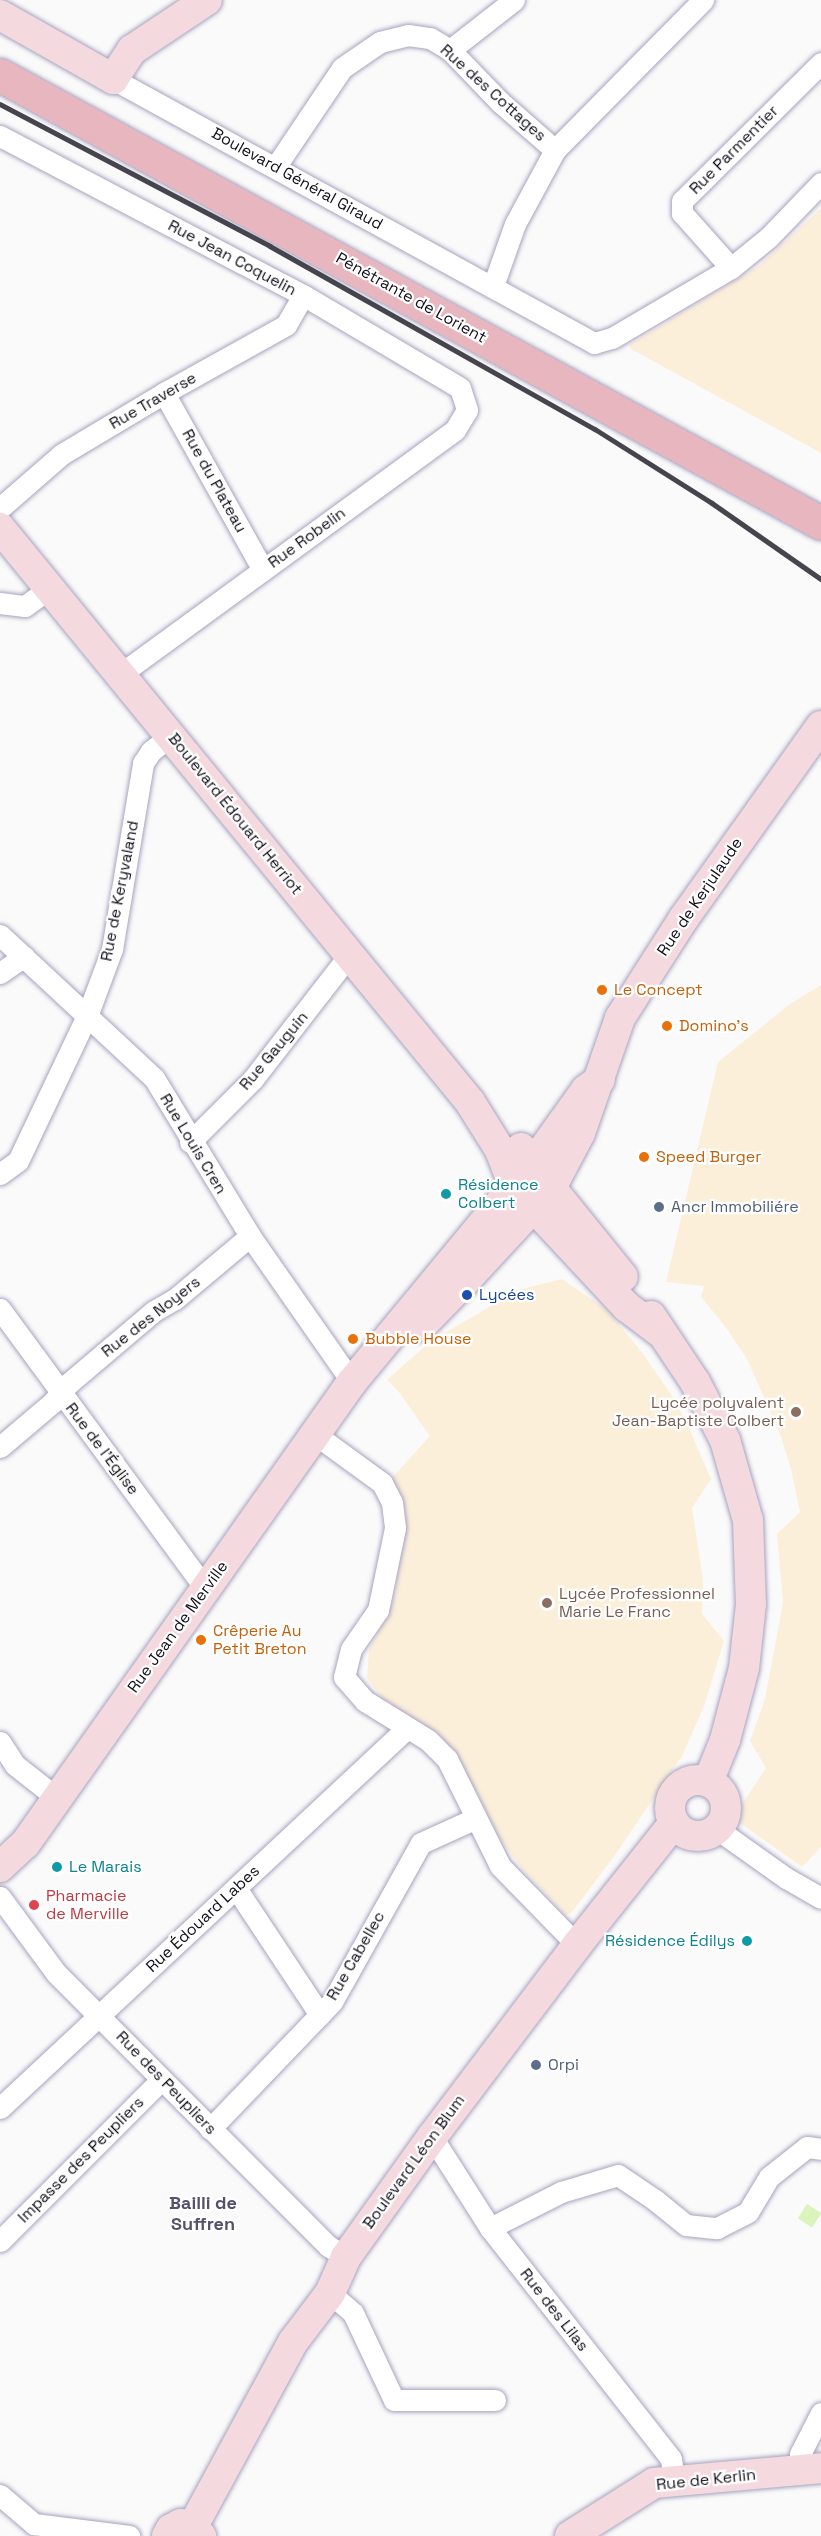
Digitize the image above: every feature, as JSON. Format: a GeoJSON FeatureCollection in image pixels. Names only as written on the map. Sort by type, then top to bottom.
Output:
{"type":"FeatureCollection","features":[{"type":"Feature","properties":{"kind":"main road"},"geometry":{"type":"LineString","coordinates":[[113,79],[132,50],[207,0]]}},
{"type":"Feature","properties":{"kind":"main road","name":"Boulevard Général Giraud"},"geometry":{"type":"LineString","coordinates":[[0,15],[113,79]]}},
{"type":"Feature","properties":{"kind":"main road","name":"Pénétrante de Lorient"},"geometry":{"type":"LineString","coordinates":[[0,75],[821,523]]}},
{"type":"Feature","properties":{"kind":"main road","name":"Boulevard Édouard Herriot"},"geometry":{"type":"LineString","coordinates":[[0,528],[470,1102],[500,1150],[514,1186],[543,1198]]}},
{"type":"Feature","properties":{"kind":"main road","name":"Rue de Kerjulaude"},"geometry":{"type":"LineString","coordinates":[[386,1340],[424,1323],[543,1198],[580,1133],[620,1018],[684,918],[821,726]]}},
{"type":"Feature","properties":{"kind":"main road","name":"Rue de Kerjulaude"},"geometry":{"type":"LineString","coordinates":[[352,1382],[535,1161],[586,1090],[600,1080]]}},
{"type":"Feature","properties":{"kind":"main road","name":"Boulevard Édouard Herriot"},"geometry":{"type":"LineString","coordinates":[[470,1102],[535,1161],[543,1198]]}},
{"type":"Feature","properties":{"kind":"main road"},"geometry":{"type":"LineString","coordinates":[[543,1198],[627,1307],[660,1332],[695,1382],[724,1440],[748,1520],[751,1604],[744,1668],[725,1740],[708,1782]]}},
{"type":"Feature","properties":{"kind":"main road","name":"Rue Jean de Merville"},"geometry":{"type":"LineString","coordinates":[[0,1867],[25,1844],[352,1382]]}},
{"type":"Feature","properties":{"kind":"main road"},"geometry":{"type":"LineString","coordinates":[[688,1782],[708,1782],[720,1792],[726,1807],[722,1822],[710,1833],[694,1836],[686,1834],[674,1823],[670,1804],[680,1787],[688,1782]]}},
{"type":"Feature","properties":{"kind":"main road","name":"Boulevard Léon Blum"},"geometry":{"type":"LineString","coordinates":[[187,2533],[293,2342],[330,2293],[346,2257],[432,2137],[577,1945],[674,1823]]}},
{"type":"Feature","properties":{"kind":"main road","name":"Rue de Kerlin"},"geometry":{"type":"LineString","coordinates":[[570,2536],[654,2483],[812,2469]]}},
{"type":"Feature","properties":{"kind":"street"},"geometry":{"type":"LineString","coordinates":[[450,50],[514,0]]}},
{"type":"Feature","properties":{"kind":"street"},"geometry":{"type":"LineString","coordinates":[[493,286],[515,224],[555,150],[703,0]]}},
{"type":"Feature","properties":{"kind":"street","name":"Rue des Cottages"},"geometry":{"type":"LineString","coordinates":[[276,166],[328,85],[342,68],[380,42],[408,34],[430,38],[450,50],[500,102],[555,150]]}},
{"type":"Feature","properties":{"kind":"street","name":"Rue Parmentier"},"geometry":{"type":"LineString","coordinates":[[731,268],[681,213],[681,201],[821,63]]}},
{"type":"Feature","properties":{"kind":"street","name":"Boulevard Général Giraud"},"geometry":{"type":"LineString","coordinates":[[113,79],[276,166],[594,343],[612,338],[731,268]]}},
{"type":"Feature","properties":{"kind":"street","name":"Rue Jean Coquelin"},"geometry":{"type":"LineString","coordinates":[[0,136],[303,295],[460,388]]}},
{"type":"Feature","properties":{"kind":"street"},"geometry":{"type":"LineString","coordinates":[[731,268],[769,237],[821,183]]}},
{"type":"Feature","properties":{"kind":"street","name":"Rue Traverse"},"geometry":{"type":"LineString","coordinates":[[0,508],[62,454],[164,393],[286,325],[303,295]]}},
{"type":"Feature","properties":{"kind":"street","name":"Rue Robelin"},"geometry":{"type":"LineString","coordinates":[[120,674],[455,430],[467,410],[460,388]]}},
{"type":"Feature","properties":{"kind":"street","name":"Rue du Plateau"},"geometry":{"type":"LineString","coordinates":[[164,393],[263,570]]}},
{"type":"Feature","properties":{"kind":"street"},"geometry":{"type":"LineString","coordinates":[[0,603],[25,606],[50,588]]}},
{"type":"Feature","properties":{"kind":"street","name":"Rue de Keryvaland"},"geometry":{"type":"LineString","coordinates":[[0,1174],[18,1161],[87,1016],[112,949],[143,763],[151,751],[171,736]]}},
{"type":"Feature","properties":{"kind":"street","name":"Rue Louis Cren"},"geometry":{"type":"LineString","coordinates":[[0,934],[154,1078],[190,1142],[250,1236],[352,1382]]}},
{"type":"Feature","properties":{"kind":"street","name":"Rue Gauguin"},"geometry":{"type":"LineString","coordinates":[[190,1142],[253,1079],[350,954]]}},
{"type":"Feature","properties":{"kind":"street"},"geometry":{"type":"LineString","coordinates":[[0,973],[24,956]]}},
{"type":"Feature","properties":{"kind":"street","name":"Rue des Noyers"},"geometry":{"type":"LineString","coordinates":[[0,1447],[154,1311],[176,1299],[250,1236]]}},
{"type":"Feature","properties":{"kind":"street","name":"Rue de l'Église"},"geometry":{"type":"LineString","coordinates":[[0,1309],[206,1589]]}},
{"type":"Feature","properties":{"kind":"street"},"geometry":{"type":"LineString","coordinates":[[316,1435],[382,1484],[392,1503],[395,1528],[378,1610],[351,1649],[344,1677],[365,1701],[406,1729],[428,1740],[447,1759],[500,1866],[577,1945]]}},
{"type":"Feature","properties":{"kind":"street","name":"Rue Édouard Labes"},"geometry":{"type":"LineString","coordinates":[[0,2108],[406,1729]]}},
{"type":"Feature","properties":{"kind":"street"},"geometry":{"type":"LineString","coordinates":[[0,1742],[15,1765],[57,1798]]}},
{"type":"Feature","properties":{"kind":"street","name":"Rue Cabellec"},"geometry":{"type":"LineString","coordinates":[[210,2129],[332,2002],[420,1843],[476,1818]]}},
{"type":"Feature","properties":{"kind":"street"},"geometry":{"type":"LineString","coordinates":[[717,1828],[786,1878],[821,1898]]}},
{"type":"Feature","properties":{"kind":"street"},"geometry":{"type":"LineString","coordinates":[[236,1888],[320,2015]]}},
{"type":"Feature","properties":{"kind":"street","name":"Rue des Peupliers"},"geometry":{"type":"LineString","coordinates":[[0,1897],[50,1965],[99,2016],[328,2246],[346,2257]]}},
{"type":"Feature","properties":{"kind":"street","name":"Impasse des Peupliers"},"geometry":{"type":"LineString","coordinates":[[0,2241],[161,2080]]}},
{"type":"Feature","properties":{"kind":"street","name":"Rue des Lilas"},"geometry":{"type":"LineString","coordinates":[[432,2137],[490,2228],[671,2459],[674,2481]]}},
{"type":"Feature","properties":{"kind":"street"},"geometry":{"type":"LineString","coordinates":[[490,2228],[561,2192],[618,2175],[656,2200],[686,2225],[717,2228],[748,2212],[769,2177],[807,2147],[821,2150]]}},
{"type":"Feature","properties":{"kind":"street"},"geometry":{"type":"LineString","coordinates":[[330,2293],[353,2313],[394,2400],[495,2400]]}},
{"type":"Feature","properties":{"kind":"street"},"geometry":{"type":"LineString","coordinates":[[812,2469],[800,2454],[821,2413]]}},
{"type":"Feature","properties":{"kind":"street"},"geometry":{"type":"LineString","coordinates":[[0,2495],[33,2524],[55,2532],[129,2536]]}},
{"type":"Feature","properties":{"kind":"shaded area"},"geometry":{"type":"Polygon","coordinates":[[[821,208],[821,453],[631,349],[629,345],[759,266],[821,208]]]}},
{"type":"Feature","properties":{"kind":"shaded area","name":"Lycée polyvalent Jean-Baptiste Colbert"},"geometry":{"type":"Polygon","coordinates":[[[821,985],[821,1847],[802,1867],[733,1818],[766,1768],[750,1741],[765,1699],[783,1603],[777,1534],[800,1512],[791,1469],[779,1431],[747,1359],[725,1326],[701,1297],[704,1286],[666,1282],[718,1062],[790,1004],[821,985]]]}},
{"type":"Feature","properties":{"kind":"shaded area","name":"Lycée Professionnel Marie Le Franc"},"geometry":{"type":"Polygon","coordinates":[[[562,1279],[606,1309],[641,1351],[672,1396],[689,1428],[711,1479],[692,1508],[703,1580],[702,1614],[724,1641],[704,1706],[682,1756],[615,1855],[572,1912],[566,1915],[522,1869],[498,1836],[464,1767],[440,1736],[382,1698],[367,1678],[369,1649],[383,1624],[396,1591],[405,1514],[402,1497],[390,1480],[430,1436],[398,1391],[387,1380],[431,1341],[518,1290],[562,1279]]]}},
{"type":"Feature","properties":{"kind":"green space"},"geometry":{"type":"Polygon","coordinates":[[[807,2204],[821,2213],[812,2228],[798,2218],[807,2204]]]}},
{"type":"Feature","properties":{"kind":"railway"},"geometry":{"type":"LineString","coordinates":[[0,104],[270,246],[595,429],[712,503],[821,579]]}},
{"type":"Feature","properties":{"kind":"place","name":"Le Concept"},"geometry":{"type":"Point","coordinates":[602,990]}},
{"type":"Feature","properties":{"kind":"place","name":"Domino's"},"geometry":{"type":"Point","coordinates":[667,1026]}},
{"type":"Feature","properties":{"kind":"place","name":"Speed Burger"},"geometry":{"type":"Point","coordinates":[644,1157]}},
{"type":"Feature","properties":{"kind":"place","name":"Résidence Colbert"},"geometry":{"type":"Point","coordinates":[446,1194]}},
{"type":"Feature","properties":{"kind":"place","name":"Ancr Immobiliére"},"geometry":{"type":"Point","coordinates":[659,1207]}},
{"type":"Feature","properties":{"kind":"place","name":"Lycées"},"geometry":{"type":"Point","coordinates":[467,1295]}},
{"type":"Feature","properties":{"kind":"place","name":"Bubble House"},"geometry":{"type":"Point","coordinates":[353,1339]}},
{"type":"Feature","properties":{"kind":"place","name":"Lycée polyvalent Jean-Baptiste Colbert"},"geometry":{"type":"Point","coordinates":[796,1412]}},
{"type":"Feature","properties":{"kind":"place","name":"Lycée Professionnel Marie Le Franc"},"geometry":{"type":"Point","coordinates":[547,1603]}},
{"type":"Feature","properties":{"kind":"place","name":"Crêperie Au Petit Breton"},"geometry":{"type":"Point","coordinates":[201,1640]}},
{"type":"Feature","properties":{"kind":"place","name":"Le Marais"},"geometry":{"type":"Point","coordinates":[57,1867]}},
{"type":"Feature","properties":{"kind":"place","name":"Pharmacie de Merville"},"geometry":{"type":"Point","coordinates":[34,1905]}},
{"type":"Feature","properties":{"kind":"place","name":"Résidence Édilys"},"geometry":{"type":"Point","coordinates":[747,1941]}},
{"type":"Feature","properties":{"kind":"place","name":"Orpi"},"geometry":{"type":"Point","coordinates":[536,2065]}},
{"type":"Feature","properties":{"kind":"district","name":"Bailli de Suffren"},"geometry":{"type":"Point","coordinates":[203,2214]}}]}
